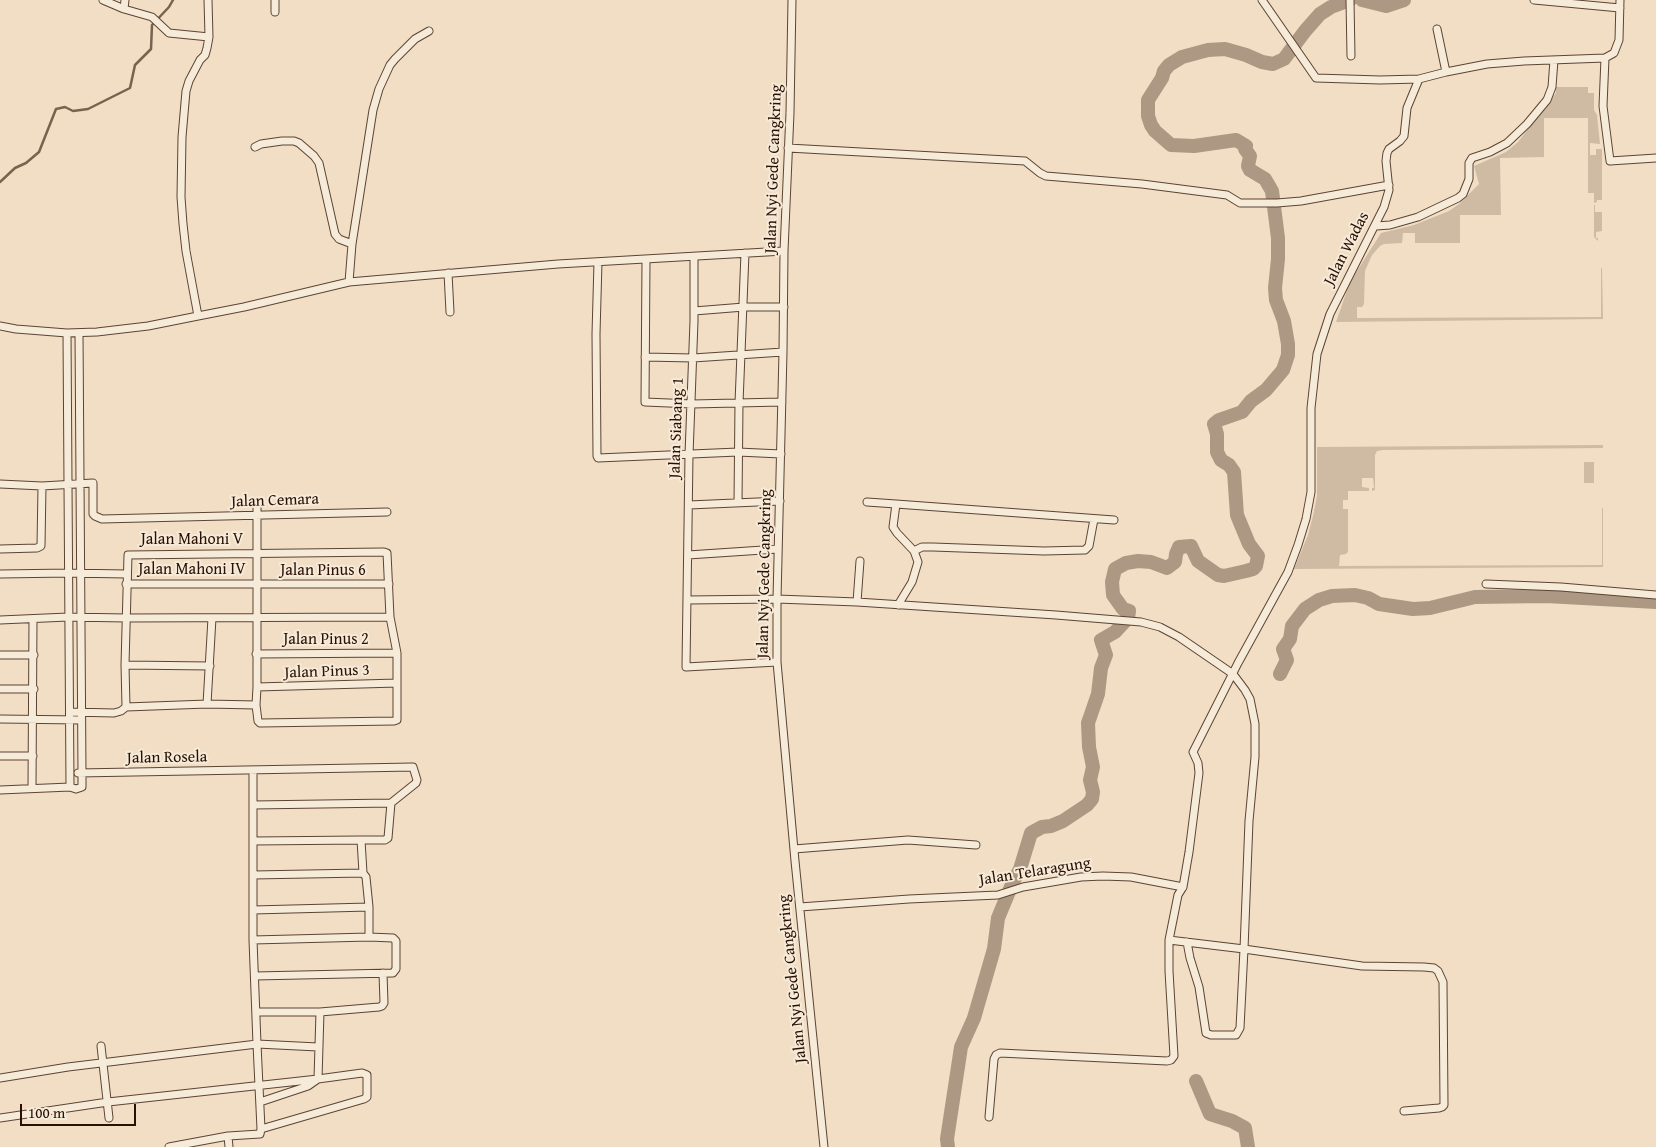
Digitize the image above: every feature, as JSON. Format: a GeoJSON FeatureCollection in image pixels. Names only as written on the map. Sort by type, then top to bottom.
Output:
{"type":"FeatureCollection","features":[{"type":"Feature","properties":{"kind":"street"},"geometry":{"type":"LineString","coordinates":[[103,0],[124,9],[152,17],[169,33],[208,37]]}},
{"type":"Feature","properties":{"kind":"street"},"geometry":{"type":"LineString","coordinates":[[124,9],[126,0]]}},
{"type":"Feature","properties":{"kind":"street"},"geometry":{"type":"LineString","coordinates":[[198,316],[183,224],[181,197],[182,138],[186,91],[196,67],[205,55],[208,37],[208,0]]}},
{"type":"Feature","properties":{"kind":"street"},"geometry":{"type":"LineString","coordinates":[[275,0],[275,12]]}},
{"type":"Feature","properties":{"kind":"street","name":"Jalan Nyi Gede Cangkring"},"geometry":{"type":"LineString","coordinates":[[792,0],[790,113],[784,252],[777,599],[778,662],[794,849],[824,1147]]}},
{"type":"Feature","properties":{"kind":"street"},"geometry":{"type":"LineString","coordinates":[[1262,0],[1316,78],[1419,80],[1446,72],[1487,64],[1605,58],[1616,50],[1619,40],[1620,0]]}},
{"type":"Feature","properties":{"kind":"street"},"geometry":{"type":"LineString","coordinates":[[1350,0],[1352,56]]}},
{"type":"Feature","properties":{"kind":"street"},"geometry":{"type":"LineString","coordinates":[[1534,0],[1561,1],[1620,8]]}},
{"type":"Feature","properties":{"kind":"street"},"geometry":{"type":"LineString","coordinates":[[1436,30],[1446,72]]}},
{"type":"Feature","properties":{"kind":"street"},"geometry":{"type":"LineString","coordinates":[[349,282],[352,244],[373,110],[379,89],[390,65],[395,59],[415,40],[429,31]]}},
{"type":"Feature","properties":{"kind":"street"},"geometry":{"type":"LineString","coordinates":[[1605,58],[1603,106],[1610,161],[1656,158]]}},
{"type":"Feature","properties":{"kind":"street"},"geometry":{"type":"LineString","coordinates":[[1376,226],[1390,225],[1418,217],[1463,194],[1469,179],[1472,158],[1507,144],[1527,124],[1546,100],[1552,87],[1554,60]]}},
{"type":"Feature","properties":{"kind":"street","name":"Jalan Wadas"},"geometry":{"type":"LineString","coordinates":[[989,1117],[994,1059],[1000,1053],[1166,1061],[1173,1058],[1169,940],[1178,895],[1183,887],[1189,852],[1199,773],[1198,763],[1193,752],[1288,572],[1298,545],[1306,519],[1311,492],[1311,408],[1317,354],[1330,314],[1386,203],[1389,190],[1387,153],[1404,136],[1407,108],[1419,80]]}},
{"type":"Feature","properties":{"kind":"street"},"geometry":{"type":"LineString","coordinates":[[254,147],[260,144],[294,141],[314,156],[319,163],[335,234],[338,239],[352,244]]}},
{"type":"Feature","properties":{"kind":"street"},"geometry":{"type":"LineString","coordinates":[[788,148],[1025,161],[1046,176],[1142,184],[1227,195],[1240,203],[1301,201],[1389,185]]}},
{"type":"Feature","properties":{"kind":"street"},"geometry":{"type":"LineString","coordinates":[[0,326],[67,333],[148,326],[244,307],[349,282],[410,279],[448,273],[598,262],[784,252]]}},
{"type":"Feature","properties":{"kind":"street"},"geometry":{"type":"LineString","coordinates":[[738,503],[739,403],[746,253]]}},
{"type":"Feature","properties":{"kind":"street","name":"Jalan Siabang 1"},"geometry":{"type":"LineString","coordinates":[[694,257],[694,358],[689,455],[686,667],[778,662]]}},
{"type":"Feature","properties":{"kind":"street"},"geometry":{"type":"LineString","coordinates":[[646,260],[645,402],[692,404],[782,402]]}},
{"type":"Feature","properties":{"kind":"street"},"geometry":{"type":"LineString","coordinates":[[598,262],[596,334],[597,457],[599,459],[738,452],[781,454]]}},
{"type":"Feature","properties":{"kind":"street"},"geometry":{"type":"LineString","coordinates":[[448,273],[450,312]]}},
{"type":"Feature","properties":{"kind":"street"},"geometry":{"type":"LineString","coordinates":[[694,311],[744,307],[784,307]]}},
{"type":"Feature","properties":{"kind":"street"},"geometry":{"type":"LineString","coordinates":[[0,790],[82,787],[79,332]]}},
{"type":"Feature","properties":{"kind":"street"},"geometry":{"type":"LineString","coordinates":[[67,333],[70,787]]}},
{"type":"Feature","properties":{"kind":"street"},"geometry":{"type":"LineString","coordinates":[[644,357],[694,358],[783,352]]}},
{"type":"Feature","properties":{"kind":"street"},"geometry":{"type":"LineString","coordinates":[[0,484],[42,486],[81,483]]}},
{"type":"Feature","properties":{"kind":"street","name":"Jalan Cemara"},"geometry":{"type":"LineString","coordinates":[[81,483],[93,483],[93,514],[102,519],[387,512]]}},
{"type":"Feature","properties":{"kind":"street"},"geometry":{"type":"LineString","coordinates":[[0,549],[37,548],[41,546],[42,486]]}},
{"type":"Feature","properties":{"kind":"street"},"geometry":{"type":"LineString","coordinates":[[689,505],[780,500]]}},
{"type":"Feature","properties":{"kind":"street"},"geometry":{"type":"LineString","coordinates":[[257,502],[256,705],[260,723],[397,720],[397,653],[390,617],[389,584]]}},
{"type":"Feature","properties":{"kind":"street"},"geometry":{"type":"LineString","coordinates":[[867,502],[1114,520]]}},
{"type":"Feature","properties":{"kind":"street"},"geometry":{"type":"LineString","coordinates":[[896,504],[893,527],[914,551],[917,558],[917,567],[906,594],[898,604]]}},
{"type":"Feature","properties":{"kind":"street"},"geometry":{"type":"LineString","coordinates":[[914,551],[933,547],[1044,551],[1086,550],[1089,546],[1094,519]]}},
{"type":"Feature","properties":{"kind":"street"},"geometry":{"type":"LineString","coordinates":[[688,555],[778,549]]}},
{"type":"Feature","properties":{"kind":"street","name":"Jalan Mahoni V"},"geometry":{"type":"LineString","coordinates":[[126,574],[128,555],[384,552],[387,553],[389,584]]}},
{"type":"Feature","properties":{"kind":"street"},"geometry":{"type":"LineString","coordinates":[[857,602],[860,561]]}},
{"type":"Feature","properties":{"kind":"street"},"geometry":{"type":"LineString","coordinates":[[0,574],[69,572],[81,574],[126,574],[126,707]]}},
{"type":"Feature","properties":{"kind":"street","name":"Jalan Mahoni IV"},"geometry":{"type":"LineString","coordinates":[[126,584],[257,584]]}},
{"type":"Feature","properties":{"kind":"street","name":"Jalan Pinus 6"},"geometry":{"type":"LineString","coordinates":[[257,584],[389,584]]}},
{"type":"Feature","properties":{"kind":"street"},"geometry":{"type":"LineString","coordinates":[[1486,584],[1561,587],[1656,595]]}},
{"type":"Feature","properties":{"kind":"street"},"geometry":{"type":"LineString","coordinates":[[687,600],[777,599],[857,602],[1056,615],[1140,622],[1160,627],[1179,637],[1233,674],[1250,699],[1255,724],[1256,757],[1250,821],[1240,1031],[1236,1035],[1211,1035],[1206,1033],[1199,987],[1187,942]]}},
{"type":"Feature","properties":{"kind":"street"},"geometry":{"type":"LineString","coordinates":[[0,620],[68,617],[390,617]]}},
{"type":"Feature","properties":{"kind":"street"},"geometry":{"type":"LineString","coordinates":[[207,704],[212,618]]}},
{"type":"Feature","properties":{"kind":"street"},"geometry":{"type":"LineString","coordinates":[[32,788],[34,720],[33,619]]}},
{"type":"Feature","properties":{"kind":"street","name":"Jalan Pinus 2"},"geometry":{"type":"LineString","coordinates":[[256,654],[397,653]]}},
{"type":"Feature","properties":{"kind":"street"},"geometry":{"type":"LineString","coordinates":[[0,655],[34,655]]}},
{"type":"Feature","properties":{"kind":"street"},"geometry":{"type":"LineString","coordinates":[[125,665],[210,666]]}},
{"type":"Feature","properties":{"kind":"street","name":"Jalan Pinus 3"},"geometry":{"type":"LineString","coordinates":[[257,687],[397,683]]}},
{"type":"Feature","properties":{"kind":"street"},"geometry":{"type":"LineString","coordinates":[[0,689],[34,689]]}},
{"type":"Feature","properties":{"kind":"street"},"geometry":{"type":"LineString","coordinates":[[70,712],[114,713],[126,707],[207,704],[256,705]]}},
{"type":"Feature","properties":{"kind":"street"},"geometry":{"type":"LineString","coordinates":[[0,720],[81,720]]}},
{"type":"Feature","properties":{"kind":"street"},"geometry":{"type":"LineString","coordinates":[[0,756],[33,756]]}},
{"type":"Feature","properties":{"kind":"street","name":"Jalan Rosela"},"geometry":{"type":"LineString","coordinates":[[70,773],[413,767],[417,780],[416,783],[391,804]]}},
{"type":"Feature","properties":{"kind":"street"},"geometry":{"type":"LineString","coordinates":[[169,1147],[228,1136],[260,1134],[253,940],[253,770]]}},
{"type":"Feature","properties":{"kind":"street"},"geometry":{"type":"LineString","coordinates":[[253,805],[391,804],[388,838],[385,840],[253,841]]}},
{"type":"Feature","properties":{"kind":"street"},"geometry":{"type":"LineString","coordinates":[[361,840],[363,873],[366,877],[369,907],[368,937]]}},
{"type":"Feature","properties":{"kind":"street"},"geometry":{"type":"LineString","coordinates":[[794,849],[908,840],[976,846]]}},
{"type":"Feature","properties":{"kind":"street"},"geometry":{"type":"LineString","coordinates":[[253,875],[363,873]]}},
{"type":"Feature","properties":{"kind":"street","name":"Jalan Telaragung"},"geometry":{"type":"LineString","coordinates":[[800,907],[998,894],[1023,887],[1081,877],[1131,877],[1183,887]]}},
{"type":"Feature","properties":{"kind":"street"},"geometry":{"type":"LineString","coordinates":[[253,910],[369,907]]}},
{"type":"Feature","properties":{"kind":"street"},"geometry":{"type":"LineString","coordinates":[[253,940],[368,937],[395,939],[396,969],[393,973],[254,976]]}},
{"type":"Feature","properties":{"kind":"street"},"geometry":{"type":"LineString","coordinates":[[1169,940],[1362,966],[1424,967],[1438,970],[1442,982],[1444,1105],[1439,1108],[1404,1111]]}},
{"type":"Feature","properties":{"kind":"street"},"geometry":{"type":"LineString","coordinates":[[256,1012],[320,1012],[382,1006],[384,1003],[383,973]]}},
{"type":"Feature","properties":{"kind":"street"},"geometry":{"type":"LineString","coordinates":[[318,1079],[320,1012]]}},
{"type":"Feature","properties":{"kind":"street"},"geometry":{"type":"LineString","coordinates":[[0,1078],[103,1062],[257,1044],[318,1047]]}},
{"type":"Feature","properties":{"kind":"street"},"geometry":{"type":"LineString","coordinates":[[100,1046],[109,1118]]}},
{"type":"Feature","properties":{"kind":"street"},"geometry":{"type":"LineString","coordinates":[[0,1118],[108,1102],[258,1084],[365,1073],[367,1075],[368,1095],[364,1099],[261,1129]]}},
{"type":"Feature","properties":{"kind":"street"},"geometry":{"type":"LineString","coordinates":[[260,1102],[308,1086],[318,1079]]}},
{"type":"Feature","properties":{"kind":"street"},"geometry":{"type":"LineString","coordinates":[[228,1136],[229,1147]]}},
{"type":"Feature","properties":{"kind":"shaded area"},"geometry":{"type":"Polygon","coordinates":[[[1555,87],[1588,87],[1588,93],[1594,93],[1594,110],[1597,115],[1600,144],[1590,143],[1590,155],[1596,155],[1596,149],[1602,149],[1602,200],[1597,200],[1594,203],[1594,193],[1588,193],[1588,118],[1544,118],[1544,157],[1500,158],[1501,215],[1460,215],[1460,243],[1415,243],[1415,233],[1403,233],[1402,243],[1380,246],[1372,255],[1365,271],[1364,304],[1362,307],[1357,307],[1357,318],[1601,317],[1602,268],[1603,319],[1336,322],[1350,282],[1381,233],[1414,225],[1449,211],[1459,204],[1479,184],[1474,166],[1506,152],[1518,142],[1556,93],[1555,87]]]}},
{"type":"Feature","properties":{"kind":"shaded area"},"geometry":{"type":"Polygon","coordinates":[[[1594,205],[1595,212],[1602,212],[1602,231],[1596,232],[1598,241],[1594,237],[1594,205]]]}},
{"type":"Feature","properties":{"kind":"shaded area"},"geometry":{"type":"Polygon","coordinates":[[[1603,445],[1603,448],[1377,451],[1375,455],[1375,490],[1372,491],[1372,488],[1374,488],[1373,478],[1362,478],[1362,487],[1369,488],[1369,491],[1348,491],[1348,500],[1343,500],[1343,509],[1348,509],[1348,552],[1340,555],[1339,566],[1602,565],[1603,508],[1603,567],[1294,569],[1308,535],[1317,496],[1317,447],[1603,445]]]}},
{"type":"Feature","properties":{"kind":"shaded area"},"geometry":{"type":"Polygon","coordinates":[[[1584,462],[1594,462],[1594,483],[1584,483],[1584,462]]]}},
{"type":"Feature","properties":{"kind":"waterway"},"geometry":{"type":"LineString","coordinates":[[0,182],[15,168],[26,163],[39,152],[56,109],[65,107],[73,111],[88,109],[130,88],[135,65],[151,49],[152,25],[173,0]]}},
{"type":"Feature","properties":{"kind":"waterway"},"geometry":{"type":"LineString","coordinates":[[948,1147],[947,1139],[961,1047],[974,1018],[994,949],[998,918],[1020,869],[1031,833],[1042,827],[1051,826],[1063,821],[1087,805],[1092,799],[1093,792],[1090,780],[1093,767],[1089,747],[1088,723],[1098,694],[1101,668],[1106,655],[1101,640],[1115,632],[1128,618],[1129,611],[1123,609],[1113,595],[1112,582],[1115,569],[1126,563],[1138,561],[1151,562],[1167,568],[1175,562],[1179,547],[1191,546],[1198,561],[1218,575],[1224,576],[1253,569],[1256,566],[1258,556],[1249,544],[1237,515],[1234,472],[1229,465],[1221,460],[1217,452],[1217,434],[1214,424],[1219,420],[1242,412],[1251,401],[1266,390],[1283,370],[1288,355],[1284,321],[1276,300],[1278,238],[1272,191],[1265,179],[1250,170],[1248,166],[1250,156],[1245,149],[1246,146],[1236,140],[1194,146],[1171,145],[1151,125],[1148,116],[1148,100],[1162,78],[1164,71],[1169,65],[1182,57],[1208,50],[1225,49],[1273,64],[1284,59],[1320,14],[1331,7],[1350,0]]}},
{"type":"Feature","properties":{"kind":"waterway"},"geometry":{"type":"LineString","coordinates":[[1362,0],[1386,6],[1404,0]]}},
{"type":"Feature","properties":{"kind":"waterway"},"geometry":{"type":"LineString","coordinates":[[1280,674],[1287,660],[1283,649],[1290,639],[1292,626],[1305,609],[1319,600],[1332,596],[1355,595],[1368,598],[1379,604],[1413,609],[1430,608],[1475,597],[1546,596],[1656,602]]}},
{"type":"Feature","properties":{"kind":"waterway"},"geometry":{"type":"LineString","coordinates":[[1196,1081],[1210,1114],[1232,1121],[1245,1128],[1248,1147]]}}]}
